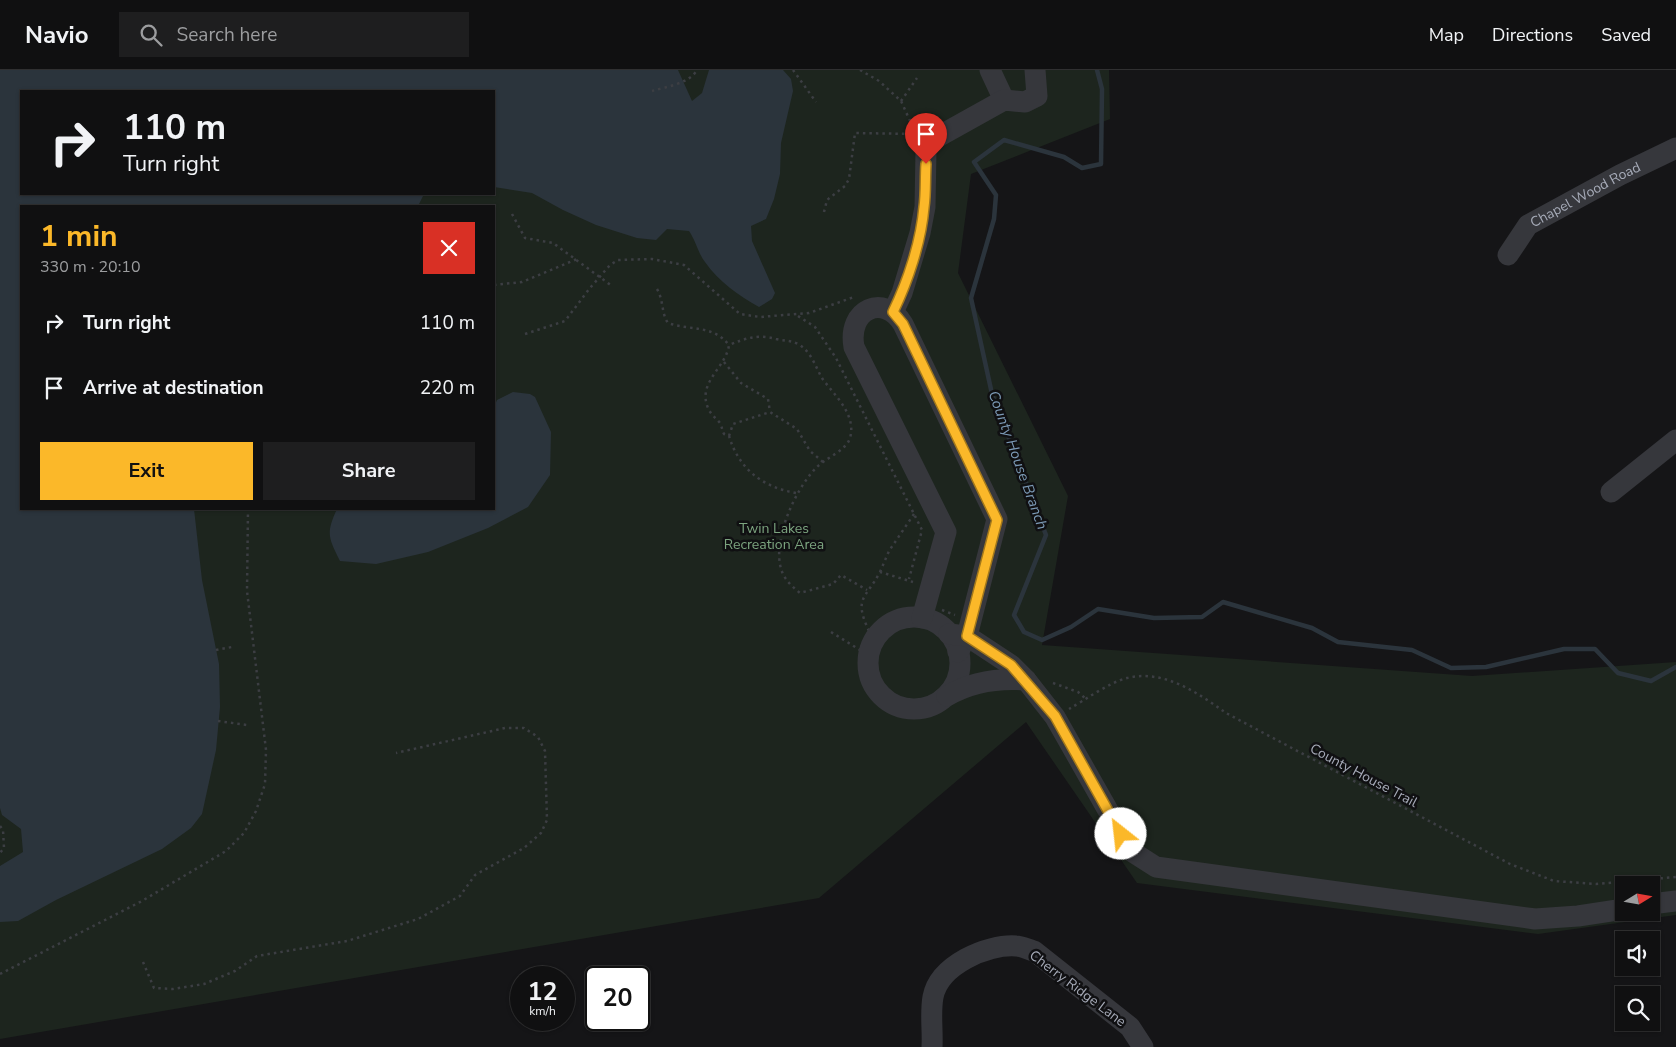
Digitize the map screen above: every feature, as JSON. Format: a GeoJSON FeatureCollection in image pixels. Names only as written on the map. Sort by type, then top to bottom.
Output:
{"type":"FeatureCollection","features":[{"type":"Feature","properties":{"kind":"street"},"geometry":{"type":"LineString","coordinates":[[990,70],[1004,100]]}},
{"type":"Feature","properties":{"kind":"street"},"geometry":{"type":"LineString","coordinates":[[893,312],[902,293],[920,233],[924,207],[925,137],[1004,100],[1026,102],[1037,96],[1035,70]]}},
{"type":"Feature","properties":{"kind":"street","name":"Chapel Wood Road"},"geometry":{"type":"LineString","coordinates":[[1508,255],[1528,225],[1620,175],[1676,148]]}},
{"type":"Feature","properties":{"kind":"street"},"geometry":{"type":"LineString","coordinates":[[922,618],[946,532],[854,347],[852,334],[858,318],[867,311],[884,308],[893,312],[903,324],[997,520],[958,641],[960,668],[956,683],[947,696]]}},
{"type":"Feature","properties":{"kind":"street"},"geometry":{"type":"LineString","coordinates":[[1611,492],[1676,440]]}},
{"type":"Feature","properties":{"kind":"street"},"geometry":{"type":"LineString","coordinates":[[1026,680],[1011,679],[972,684],[964,686],[935,704],[921,709],[906,709],[892,705],[881,696],[872,684],[863,656],[882,630],[894,622],[908,618],[922,618],[937,624],[958,641],[1011,665],[1026,680],[1055,716],[1131,851],[1156,867],[1535,919],[1578,916],[1615,910]]}},
{"type":"Feature","properties":{"kind":"street"},"geometry":{"type":"LineString","coordinates":[[1660,903],[1676,900]]}},
{"type":"Feature","properties":{"kind":"street","name":"Cherry Ridge Lane"},"geometry":{"type":"LineString","coordinates":[[932,1047],[933,995],[948,970],[965,958],[990,948],[1017,946],[1034,952],[1130,1027],[1143,1047]]}},
{"type":"Feature","properties":{"kind":"path"},"geometry":{"type":"LineString","coordinates":[[652,91],[687,79],[694,75],[697,70]]}},
{"type":"Feature","properties":{"kind":"path"},"geometry":{"type":"LineString","coordinates":[[793,70],[816,102]]}},
{"type":"Feature","properties":{"kind":"path"},"geometry":{"type":"LineString","coordinates":[[860,70],[879,80],[902,101],[925,137]]}},
{"type":"Feature","properties":{"kind":"path"},"geometry":{"type":"LineString","coordinates":[[902,101],[917,78]]}},
{"type":"Feature","properties":{"kind":"path"},"geometry":{"type":"LineString","coordinates":[[824,212],[827,200],[845,186],[849,179],[854,133],[925,137]]}},
{"type":"Feature","properties":{"kind":"path"},"geometry":{"type":"LineString","coordinates":[[512,214],[525,238],[554,244],[612,286]]}},
{"type":"Feature","properties":{"kind":"path"},"geometry":{"type":"LineString","coordinates":[[495,285],[522,282],[577,260]]}},
{"type":"Feature","properties":{"kind":"path"},"geometry":{"type":"LineString","coordinates":[[525,334],[565,321],[610,265],[618,260],[670,261],[684,265],[740,314],[760,317],[798,316],[857,295]]}},
{"type":"Feature","properties":{"kind":"path"},"geometry":{"type":"LineString","coordinates":[[657,290],[661,295],[663,314],[668,323],[710,330],[722,337],[728,345]]}},
{"type":"Feature","properties":{"kind":"path"},"geometry":{"type":"LineString","coordinates":[[798,316],[814,328],[836,358],[922,530],[910,580],[880,572]]}},
{"type":"Feature","properties":{"kind":"path"},"geometry":{"type":"LineString","coordinates":[[728,345],[762,335],[790,340],[808,352],[822,378],[844,406],[850,423],[850,437],[844,446],[823,462],[796,493],[782,534],[780,564],[783,576],[800,592],[833,584],[841,575],[867,590]]}},
{"type":"Feature","properties":{"kind":"path"},"geometry":{"type":"LineString","coordinates":[[728,345],[724,362],[710,380],[705,400],[711,414],[722,425],[724,434],[729,436]]}},
{"type":"Feature","properties":{"kind":"path"},"geometry":{"type":"LineString","coordinates":[[724,362],[741,383],[768,399],[770,412],[797,429],[810,450],[823,462]]}},
{"type":"Feature","properties":{"kind":"path"},"geometry":{"type":"LineString","coordinates":[[770,412],[733,424],[729,436],[735,452],[748,472],[771,487],[796,493]]}},
{"type":"Feature","properties":{"kind":"path"},"geometry":{"type":"LineString","coordinates":[[0,974],[142,901],[226,851],[244,833],[256,811],[265,784],[266,750],[248,591],[248,510]]}},
{"type":"Feature","properties":{"kind":"path"},"geometry":{"type":"LineString","coordinates":[[832,632],[863,656],[869,630],[862,614],[861,605],[864,593],[872,586],[889,551],[914,514]]}},
{"type":"Feature","properties":{"kind":"path"},"geometry":{"type":"LineString","coordinates":[[869,630],[882,622]]}},
{"type":"Feature","properties":{"kind":"path"},"geometry":{"type":"LineString","coordinates":[[216,650],[232,647]]}},
{"type":"Feature","properties":{"kind":"path","name":"County House Trail"},"geometry":{"type":"LineString","coordinates":[[1055,716],[1126,678],[1143,676],[1160,678],[1192,689],[1226,713],[1519,868],[1554,881],[1596,884],[1676,876]]}},
{"type":"Feature","properties":{"kind":"path"},"geometry":{"type":"LineString","coordinates":[[218,721],[247,725]]}},
{"type":"Feature","properties":{"kind":"path"},"geometry":{"type":"LineString","coordinates":[[144,962],[154,988],[173,989],[204,984],[235,971],[257,956],[347,941],[418,919],[460,896],[475,875],[524,848],[541,834],[547,820],[545,751],[538,737],[524,728],[505,728],[396,753]]}},
{"type":"Feature","properties":{"kind":"path"},"geometry":{"type":"LineString","coordinates":[[0,826],[3,830],[4,848],[0,853]]}},
{"type":"Feature","properties":{"kind":"green space","name":"Twin Lakes Recreation Area"},"geometry":{"type":"Polygon","coordinates":[[[0,70],[1109,70],[1110,119],[971,174],[958,273],[1068,496],[1042,645],[1472,676],[1676,662],[1676,915],[1660,917],[1660,876],[1615,876],[1615,921],[1632,921],[1538,934],[1137,883],[1026,722],[819,898],[0,1039],[0,70]]]}},
{"type":"Feature","properties":{"kind":"shaded area"},"geometry":{"type":"Polygon","coordinates":[[[0,70],[678,70],[692,101],[702,93],[709,70],[783,70],[791,79],[793,91],[781,143],[780,174],[774,199],[766,219],[751,226],[752,241],[775,293],[772,299],[759,307],[736,293],[716,276],[703,258],[689,231],[667,229],[656,240],[637,238],[596,225],[532,193],[495,187],[495,90],[20,90],[20,195],[424,195],[418,205],[20,205],[20,510],[194,510],[202,580],[219,664],[220,707],[216,750],[202,814],[191,828],[162,849],[56,900],[18,921],[0,922],[0,866],[23,852],[21,829],[2,815],[0,808],[0,70]]]}},
{"type":"Feature","properties":{"kind":"shaded area"},"geometry":{"type":"Polygon","coordinates":[[[513,392],[530,394],[535,397],[551,432],[550,475],[528,507],[488,528],[428,552],[376,564],[340,561],[330,535],[331,524],[337,510],[495,510],[495,405],[497,400],[513,392]]]}},
{"type":"Feature","properties":{"kind":"waterway","name":"County House Branch"},"geometry":{"type":"LineString","coordinates":[[1097,70],[1102,89],[1101,164],[1082,168],[1064,157],[1004,140],[974,162],[996,195],[994,219],[971,298],[992,394],[1046,535],[1014,615],[1024,632],[1042,640],[1071,627],[1098,609],[1154,618],[1202,617],[1223,602],[1312,628],[1338,642],[1412,650],[1451,668],[1486,667],[1564,649],[1595,649],[1618,673],[1651,681],[1676,667]]}},
{"type":"Feature","properties":{"kind":"route"},"geometry":{"type":"LineString","coordinates":[[926,164],[924,207],[920,233],[902,293],[893,312],[903,324],[994,510],[997,520],[967,636],[1011,665],[1026,680],[1055,716],[1121,834]]}}]}
